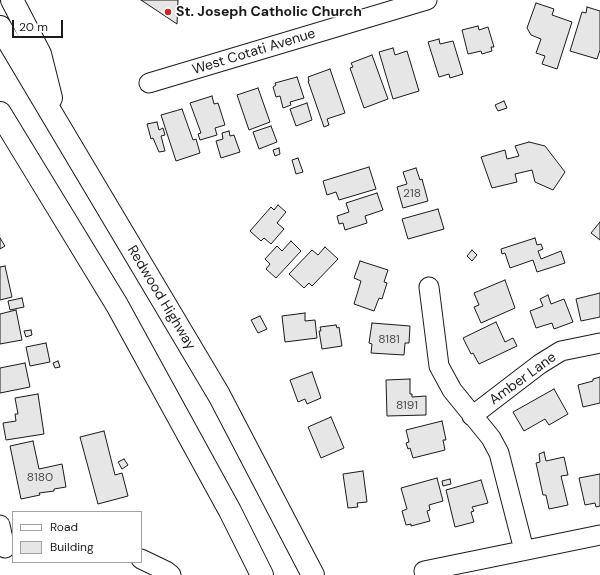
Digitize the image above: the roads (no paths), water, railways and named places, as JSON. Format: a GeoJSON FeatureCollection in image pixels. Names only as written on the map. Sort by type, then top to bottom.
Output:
{"type":"FeatureCollection","features":[{"type":"Feature","properties":{"kind":"highway"},"geometry":{"type":"LineString","coordinates":[[12,0],[40,54],[56,120]]}},
{"type":"Feature","properties":{"kind":"highway","name":"Redwood Highway"},"geometry":{"type":"LineString","coordinates":[[0,27],[219,395],[313,575]]}},
{"type":"Feature","properties":{"kind":"highway"},"geometry":{"type":"LineString","coordinates":[[0,113],[117,305],[230,511],[262,575]]}},
{"type":"Feature","properties":{"kind":"street","name":"West Cotati Avenue"},"geometry":{"type":"LineString","coordinates":[[149,83],[427,0]]}},
{"type":"Feature","properties":{"kind":"street"},"geometry":{"type":"LineString","coordinates":[[429,287],[439,366],[452,390],[491,438],[499,452],[524,550]]}},
{"type":"Feature","properties":{"kind":"street","name":"Amber Lane"},"geometry":{"type":"LineString","coordinates":[[472,416],[540,364],[561,351],[600,343]]}},
{"type":"Feature","properties":{"kind":"street"},"geometry":{"type":"LineString","coordinates":[[0,525],[6,548]]}},
{"type":"Feature","properties":{"kind":"street"},"geometry":{"type":"LineString","coordinates":[[424,571],[600,535]]}},
{"type":"Feature","properties":{"kind":"street"},"geometry":{"type":"LineString","coordinates":[[142,559],[171,575]]}},
{"type":"Feature","properties":{"kind":"place","name":"St. Joseph Catholic Church"},"geometry":{"type":"Point","coordinates":[168,12]}}]}
